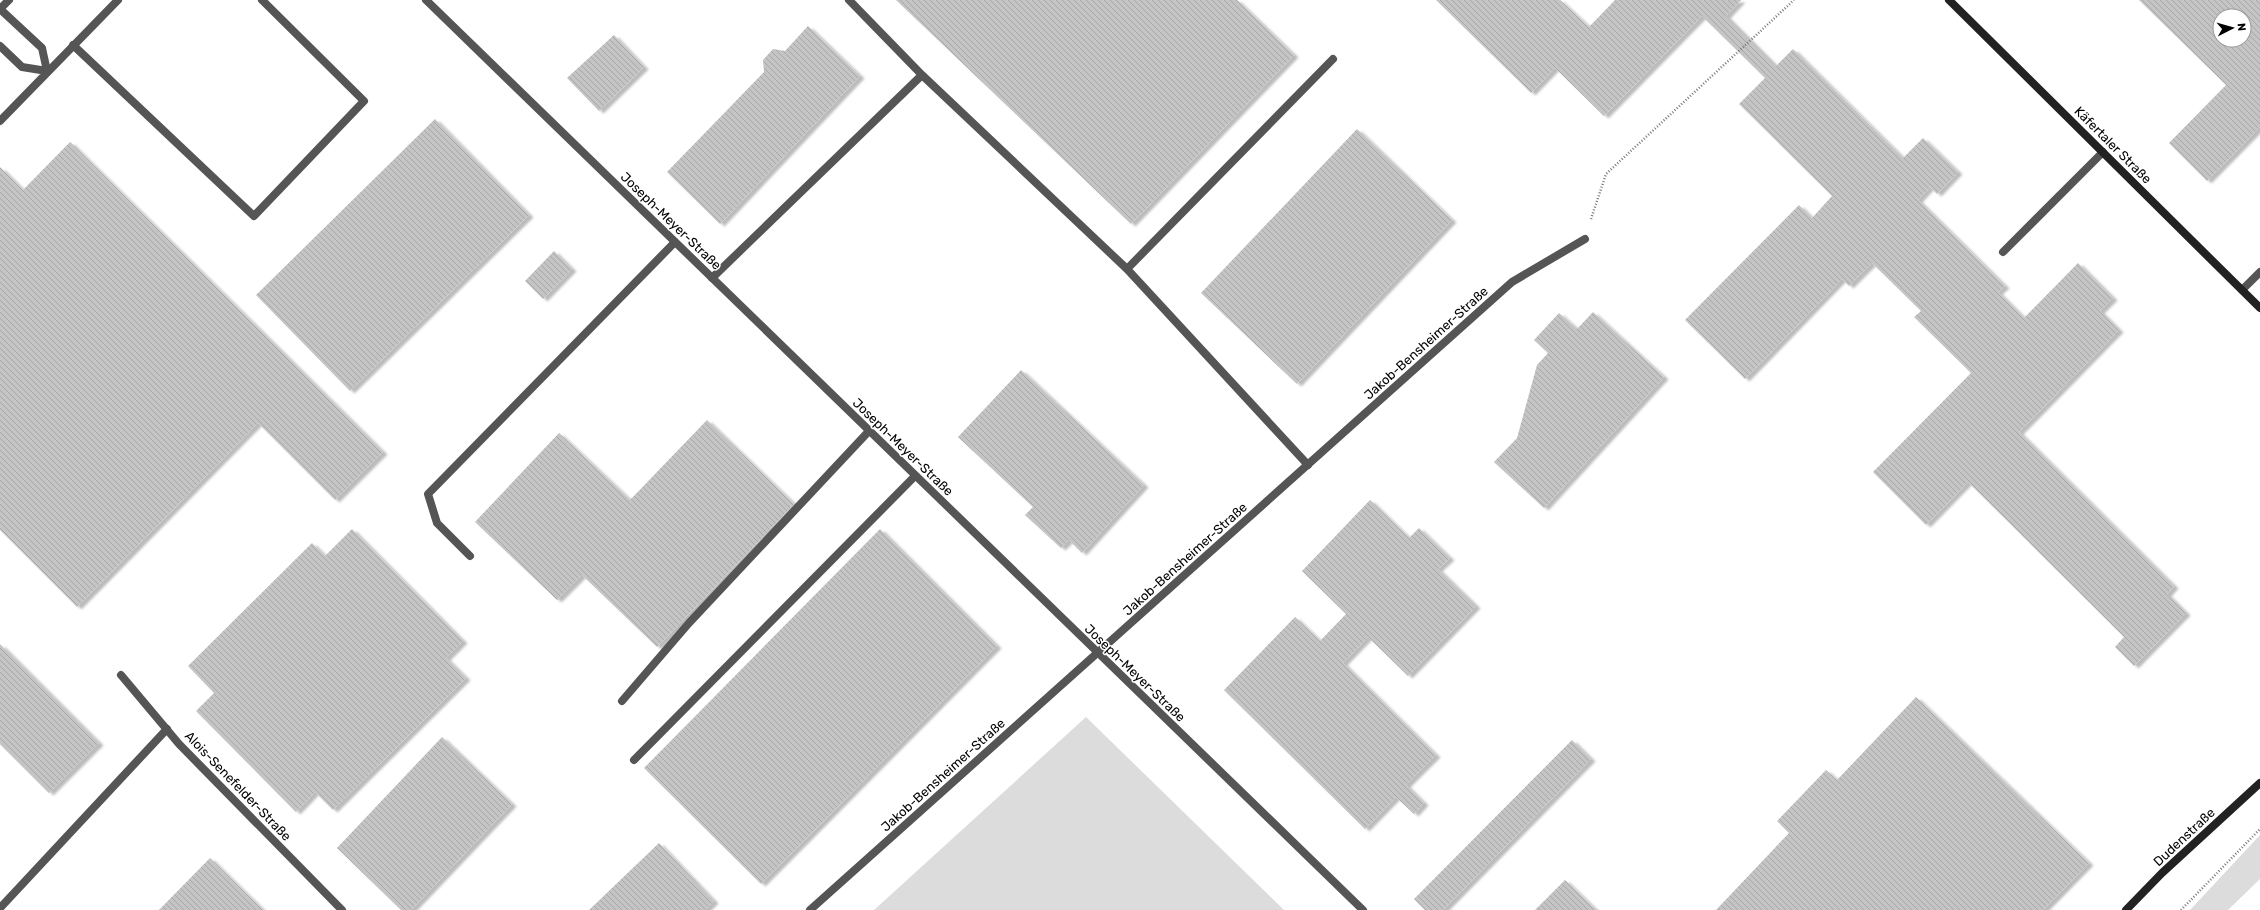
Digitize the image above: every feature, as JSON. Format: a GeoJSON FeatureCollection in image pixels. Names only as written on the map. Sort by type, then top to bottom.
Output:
{"type":"FeatureCollection","features":[{"type":"Feature","properties":{"kind":"street"},"geometry":{"type":"LineString","coordinates":[[9,0],[0,9],[42,48],[47,71]]}},
{"type":"Feature","properties":{"kind":"street"},"geometry":{"type":"LineString","coordinates":[[0,121],[72,45],[118,0]]}},
{"type":"Feature","properties":{"kind":"street"},"geometry":{"type":"LineString","coordinates":[[72,45],[254,216],[364,101],[262,0]]}},
{"type":"Feature","properties":{"kind":"street","name":"Joseph-Meyer-Straße"},"geometry":{"type":"LineString","coordinates":[[426,0],[1363,910]]}},
{"type":"Feature","properties":{"kind":"street"},"geometry":{"type":"LineString","coordinates":[[849,0],[922,75],[1127,269],[1308,465]]}},
{"type":"Feature","properties":{"kind":"street","name":"Käfertaler Straße"},"geometry":{"type":"LineString","coordinates":[[1949,0],[2260,308]]}},
{"type":"Feature","properties":{"kind":"street"},"geometry":{"type":"LineString","coordinates":[[0,46],[22,67],[47,71]]}},
{"type":"Feature","properties":{"kind":"street"},"geometry":{"type":"LineString","coordinates":[[1127,269],[1333,59]]}},
{"type":"Feature","properties":{"kind":"street"},"geometry":{"type":"LineString","coordinates":[[712,278],[922,75]]}},
{"type":"Feature","properties":{"kind":"street"},"geometry":{"type":"LineString","coordinates":[[2003,252],[2103,152]]}},
{"type":"Feature","properties":{"kind":"street","name":"Jakob-Bensheimer-Straße"},"geometry":{"type":"LineString","coordinates":[[810,910],[1098,654],[1512,282],[1585,239]]}},
{"type":"Feature","properties":{"kind":"street"},"geometry":{"type":"LineString","coordinates":[[470,556],[437,523],[428,494],[674,242]]}},
{"type":"Feature","properties":{"kind":"street"},"geometry":{"type":"LineString","coordinates":[[2242,290],[2260,272]]}},
{"type":"Feature","properties":{"kind":"street"},"geometry":{"type":"LineString","coordinates":[[622,701],[689,623],[869,431]]}},
{"type":"Feature","properties":{"kind":"street"},"geometry":{"type":"LineString","coordinates":[[634,760],[916,476]]}},
{"type":"Feature","properties":{"kind":"street","name":"Alois-Senefelder-Straße"},"geometry":{"type":"LineString","coordinates":[[121,675],[166,729],[342,910]]}},
{"type":"Feature","properties":{"kind":"street"},"geometry":{"type":"LineString","coordinates":[[0,908],[166,729]]}},
{"type":"Feature","properties":{"kind":"street","name":"Dudenstraße"},"geometry":{"type":"LineString","coordinates":[[2126,910],[2162,873],[2260,783]]}},
{"type":"Feature","properties":{"kind":"path"},"geometry":{"type":"LineString","coordinates":[[1585,239],[1606,174],[1794,0]]}},
{"type":"Feature","properties":{"kind":"path"},"geometry":{"type":"LineString","coordinates":[[2181,910],[2260,829]]}},
{"type":"Feature","properties":{"kind":"shaded area"},"geometry":{"type":"Polygon","coordinates":[[[1086,717],[1284,910],[874,910],[1086,717]]]}},
{"type":"Feature","properties":{"kind":"shaded area"},"geometry":{"type":"Polygon","coordinates":[[[2260,835],[2260,879],[2228,910],[2190,910],[2260,835]]]}},
{"type":"Feature","properties":{"kind":"building"},"geometry":{"type":"Polygon","coordinates":[[[896,0],[1237,0],[1294,55],[1131,224],[896,0]]]}},
{"type":"Feature","properties":{"kind":"building"},"geometry":{"type":"Polygon","coordinates":[[[1436,0],[1560,0],[1589,27],[1615,0],[1741,0],[1726,16],[1776,66],[1793,49],[1903,158],[1923,138],[1958,172],[1937,194],[1930,187],[1918,200],[2005,286],[1998,292],[2024,318],[2078,263],[2113,298],[2100,311],[2119,330],[2019,432],[2174,586],[2167,594],[2186,613],[2134,666],[2115,647],[2124,637],[1968,482],[1926,525],[1873,472],[1971,373],[1914,317],[1921,311],[1872,263],[1849,286],[1842,279],[1745,379],[1685,320],[1799,205],[1812,218],[1832,196],[1739,104],[1765,78],[1702,16],[1604,116],[1555,68],[1531,93],[1436,0]]]}},
{"type":"Feature","properties":{"kind":"building"},"geometry":{"type":"Polygon","coordinates":[[[2139,0],[2260,0],[2260,127],[2207,181],[2169,143],[2226,85],[2139,0]]]}},
{"type":"Feature","properties":{"kind":"building"},"geometry":{"type":"Polygon","coordinates":[[[808,26],[860,76],[720,224],[667,172],[764,72],[763,60],[773,49],[785,51],[808,26]]]}},
{"type":"Feature","properties":{"kind":"building"},"geometry":{"type":"Polygon","coordinates":[[[614,35],[644,67],[599,111],[567,78],[614,35]]]}},
{"type":"Feature","properties":{"kind":"building"},"geometry":{"type":"Polygon","coordinates":[[[435,119],[529,215],[350,391],[256,295],[435,119]]]}},
{"type":"Feature","properties":{"kind":"building"},"geometry":{"type":"Polygon","coordinates":[[[1357,129],[1452,220],[1297,384],[1201,293],[1357,129]]]}},
{"type":"Feature","properties":{"kind":"building"},"geometry":{"type":"Polygon","coordinates":[[[70,142],[383,452],[335,500],[258,423],[77,607],[0,530],[0,167],[23,190],[70,142]]]}},
{"type":"Feature","properties":{"kind":"building"},"geometry":{"type":"Polygon","coordinates":[[[554,251],[572,269],[543,299],[525,281],[554,251]]]}},
{"type":"Feature","properties":{"kind":"building"},"geometry":{"type":"Polygon","coordinates":[[[1593,312],[1664,377],[1544,508],[1494,462],[1517,438],[1537,365],[1548,353],[1534,340],[1559,313],[1577,329],[1593,312]]]}},
{"type":"Feature","properties":{"kind":"building"},"geometry":{"type":"Polygon","coordinates":[[[1021,370],[1144,485],[1082,553],[1069,540],[1061,548],[1025,515],[1033,507],[958,437],[1021,370]]]}},
{"type":"Feature","properties":{"kind":"building"},"geometry":{"type":"Polygon","coordinates":[[[707,420],[794,504],[657,647],[582,575],[557,600],[475,522],[559,433],[630,500],[707,420]]]}},
{"type":"Feature","properties":{"kind":"building"},"geometry":{"type":"Polygon","coordinates":[[[1370,500],[1409,538],[1419,528],[1450,558],[1438,569],[1476,606],[1408,676],[1368,637],[1343,663],[1436,755],[1406,785],[1424,803],[1414,814],[1396,797],[1365,829],[1224,690],[1295,617],[1320,641],[1346,614],[1302,571],[1370,500]]]}},
{"type":"Feature","properties":{"kind":"building"},"geometry":{"type":"Polygon","coordinates":[[[352,529],[463,641],[446,658],[466,678],[333,810],[315,792],[296,812],[196,711],[214,693],[188,666],[312,543],[325,556],[352,529]]]}},
{"type":"Feature","properties":{"kind":"building"},"geometry":{"type":"Polygon","coordinates":[[[880,529],[997,646],[761,884],[644,768],[880,529]]]}},
{"type":"Feature","properties":{"kind":"building"},"geometry":{"type":"Polygon","coordinates":[[[0,644],[99,743],[49,793],[0,744],[0,644]]]}},
{"type":"Feature","properties":{"kind":"building"},"geometry":{"type":"Polygon","coordinates":[[[1916,697],[2089,863],[2043,910],[1716,910],[1789,833],[1777,821],[1826,770],[1837,780],[1916,697]]]}},
{"type":"Feature","properties":{"kind":"building"},"geometry":{"type":"Polygon","coordinates":[[[442,737],[512,804],[411,910],[401,910],[337,848],[442,737]]]}},
{"type":"Feature","properties":{"kind":"building"},"geometry":{"type":"Polygon","coordinates":[[[1572,740],[1591,759],[1443,910],[1425,910],[1414,899],[1572,740]]]}},
{"type":"Feature","properties":{"kind":"building"},"geometry":{"type":"Polygon","coordinates":[[[659,843],[714,901],[705,910],[589,910],[659,843]]]}},
{"type":"Feature","properties":{"kind":"building"},"geometry":{"type":"Polygon","coordinates":[[[210,858],[263,910],[159,910],[210,858]]]}},
{"type":"Feature","properties":{"kind":"building"},"geometry":{"type":"Polygon","coordinates":[[[1565,880],[1596,910],[1535,910],[1565,880]]]}}]}
